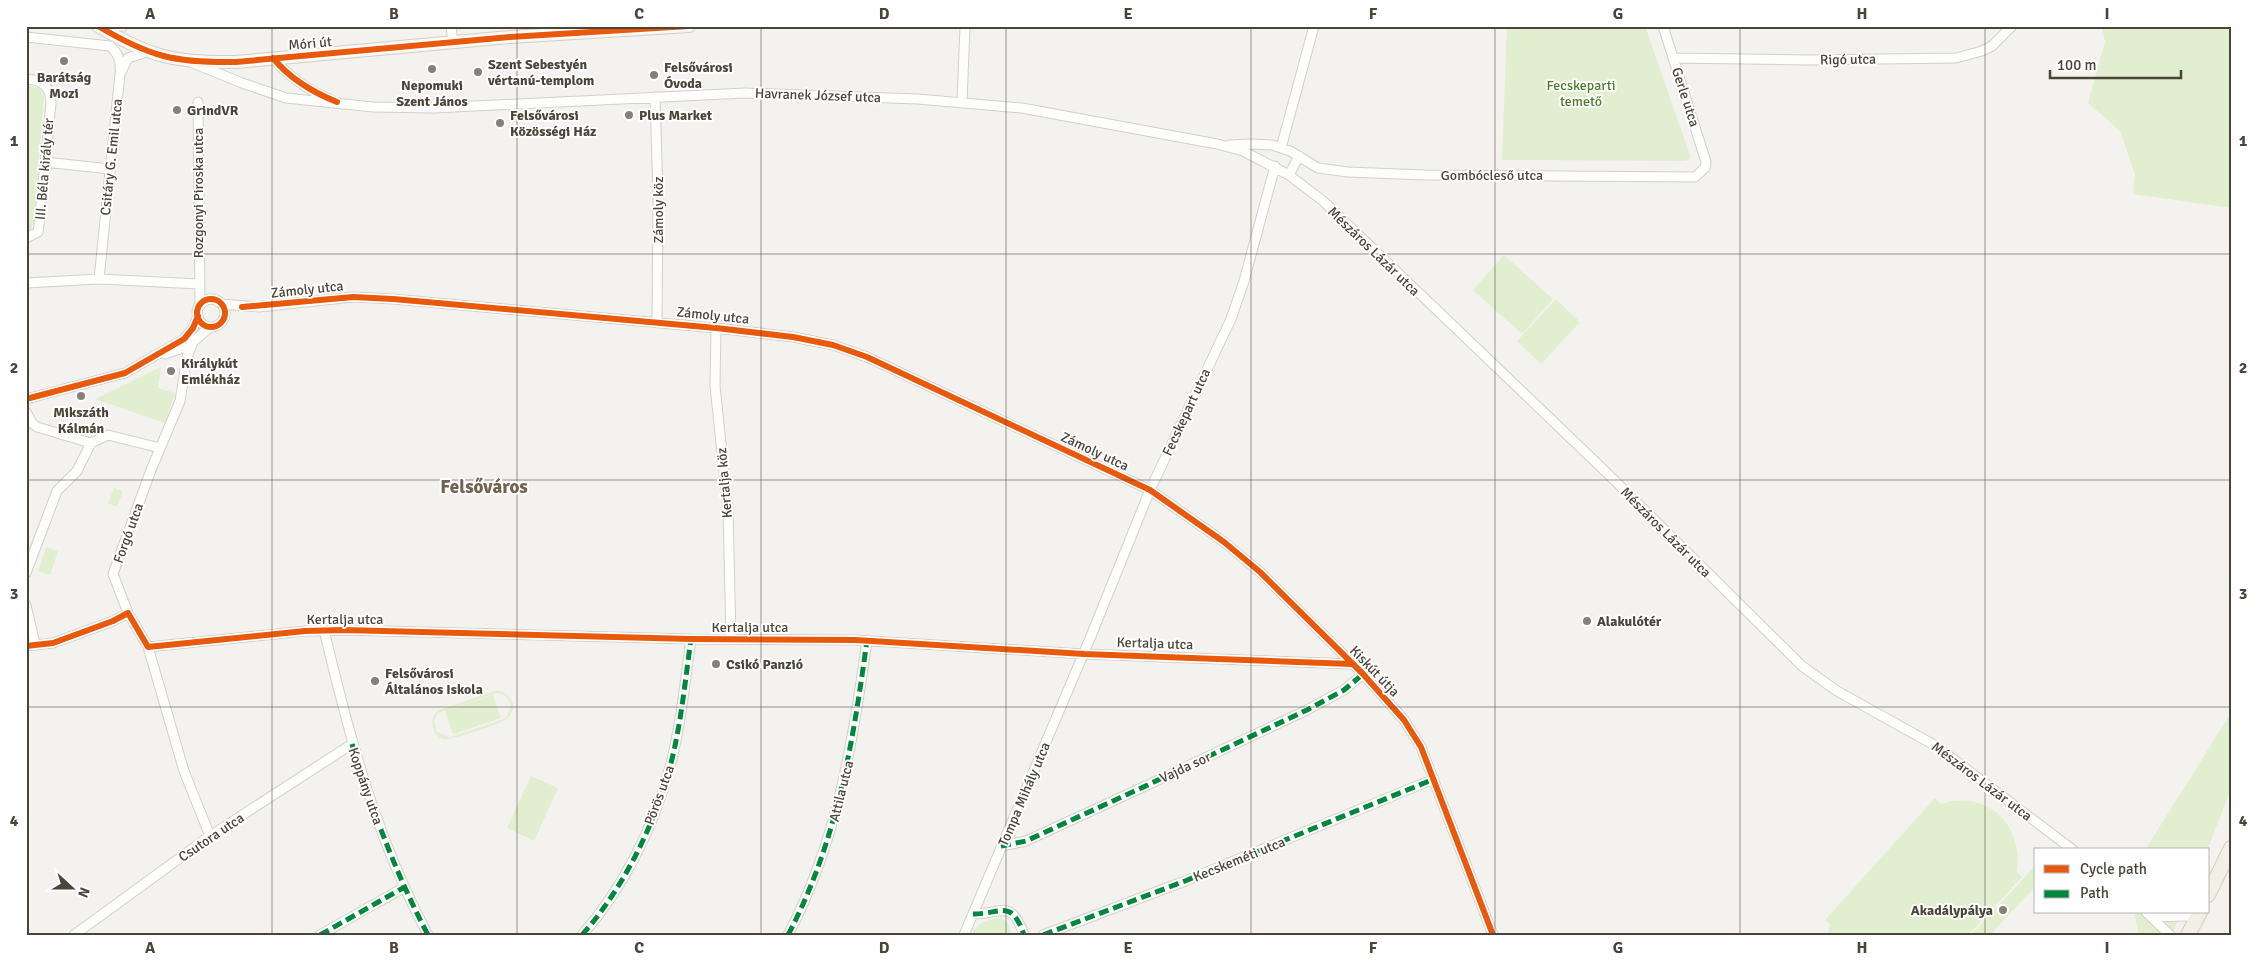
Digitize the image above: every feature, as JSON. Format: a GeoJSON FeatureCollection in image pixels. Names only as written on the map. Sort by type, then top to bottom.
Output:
{"type":"FeatureCollection","features":[{"type":"Feature","properties":{"kind":"main road","name":"Móri út"},"geometry":{"type":"LineString","coordinates":[[98,26],[119,32],[147,52],[163,57],[188,61],[236,62],[603,30],[689,26]]}},
{"type":"Feature","properties":{"kind":"main road"},"geometry":{"type":"LineString","coordinates":[[2210,891],[2231,848]]}},
{"type":"Feature","properties":{"kind":"main road"},"geometry":{"type":"LineString","coordinates":[[2188,935],[2198,914]]}},
{"type":"Feature","properties":{"kind":"main road"},"geometry":{"type":"LineString","coordinates":[[2199,914],[2202,935]]}},
{"type":"Feature","properties":{"kind":"street"},"geometry":{"type":"LineString","coordinates":[[103,26],[119,32]]}},
{"type":"Feature","properties":{"kind":"street"},"geometry":{"type":"LineString","coordinates":[[451,26],[454,42]]}},
{"type":"Feature","properties":{"kind":"street"},"geometry":{"type":"LineString","coordinates":[[962,103],[966,26]]}},
{"type":"Feature","properties":{"kind":"street"},"geometry":{"type":"LineString","coordinates":[[1266,161],[1276,147],[1314,26]]}},
{"type":"Feature","properties":{"kind":"street","name":"Gerle utca"},"geometry":{"type":"LineString","coordinates":[[1663,26],[1704,154],[1705,168]]}},
{"type":"Feature","properties":{"kind":"street","name":"Rigó utca"},"geometry":{"type":"LineString","coordinates":[[1673,58],[1816,60],[1956,58],[1982,51],[1992,46],[2012,26]]}},
{"type":"Feature","properties":{"kind":"street","name":"Csitáry G. Emil utca"},"geometry":{"type":"LineString","coordinates":[[26,37],[110,46],[116,51],[121,62],[99,279]]}},
{"type":"Feature","properties":{"kind":"street"},"geometry":{"type":"LineString","coordinates":[[120,74],[128,58],[147,52]]}},
{"type":"Feature","properties":{"kind":"street"},"geometry":{"type":"LineString","coordinates":[[273,58],[282,69],[308,88],[337,102]]}},
{"type":"Feature","properties":{"kind":"street"},"geometry":{"type":"LineString","coordinates":[[188,61],[272,94],[310,101],[337,102]]}},
{"type":"Feature","properties":{"kind":"street","name":"III. Béla király tér"},"geometry":{"type":"LineString","coordinates":[[26,79],[42,82],[51,94],[40,225],[38,232],[26,238]]}},
{"type":"Feature","properties":{"kind":"street","name":"Havranek József utca"},"geometry":{"type":"LineString","coordinates":[[337,102],[373,107],[434,108],[745,93],[873,97],[962,103],[1022,108],[1225,146],[1266,161],[1289,175]]}},
{"type":"Feature","properties":{"kind":"street","name":"Zámoly köz"},"geometry":{"type":"LineString","coordinates":[[655,97],[658,212],[657,322]]}},
{"type":"Feature","properties":{"kind":"street","name":"Rozgonyi Piroska utca"},"geometry":{"type":"LineString","coordinates":[[198,102],[199,311]]}},
{"type":"Feature","properties":{"kind":"street"},"geometry":{"type":"LineString","coordinates":[[1225,146],[1252,144],[1276,147]]}},
{"type":"Feature","properties":{"kind":"street","name":"Gombócleső utca"},"geometry":{"type":"LineString","coordinates":[[1276,147],[1298,156],[1318,168],[1332,171],[1378,174],[1685,178],[1694,176],[1705,168]]}},
{"type":"Feature","properties":{"kind":"street"},"geometry":{"type":"LineString","coordinates":[[1289,175],[1298,156]]}},
{"type":"Feature","properties":{"kind":"street"},"geometry":{"type":"LineString","coordinates":[[45,162],[110,168]]}},
{"type":"Feature","properties":{"kind":"street","name":"Fecskepart utca"},"geometry":{"type":"LineString","coordinates":[[1084,654],[1150,490],[1238,302],[1275,166]]}},
{"type":"Feature","properties":{"kind":"street","name":"Mészáros Lázár utca"},"geometry":{"type":"LineString","coordinates":[[1289,175],[1323,201],[1606,472],[1802,666],[1837,692],[1936,746],[2069,848]]}},
{"type":"Feature","properties":{"kind":"street"},"geometry":{"type":"LineString","coordinates":[[26,283],[99,279],[199,284],[213,300],[222,304],[224,318],[219,325],[210,327],[193,342],[173,352],[150,357]]}},
{"type":"Feature","properties":{"kind":"street","name":"Zámoly utca"},"geometry":{"type":"LineString","coordinates":[[222,304],[242,307],[352,297],[657,322],[802,338],[850,351],[1150,490]]}},
{"type":"Feature","properties":{"kind":"street"},"geometry":{"type":"LineString","coordinates":[[26,399],[125,372],[184,338],[192,328],[205,301],[213,300]]}},
{"type":"Feature","properties":{"kind":"street","name":"Zámoly utca"},"geometry":{"type":"LineString","coordinates":[[224,318],[242,307]]}},
{"type":"Feature","properties":{"kind":"street"},"geometry":{"type":"LineString","coordinates":[[199,311],[202,323],[210,327]]}},
{"type":"Feature","properties":{"kind":"street","name":"Kertalja köz"},"geometry":{"type":"LineString","coordinates":[[716,328],[716,386],[728,510],[731,639]]}},
{"type":"Feature","properties":{"kind":"street","name":"Forgó utca"},"geometry":{"type":"LineString","coordinates":[[193,342],[187,357],[180,401],[160,448],[113,574],[128,613],[148,647],[184,771],[210,836]]}},
{"type":"Feature","properties":{"kind":"street"},"geometry":{"type":"LineString","coordinates":[[26,412],[32,423],[37,427],[91,443],[108,436],[160,448]]}},
{"type":"Feature","properties":{"kind":"street"},"geometry":{"type":"LineString","coordinates":[[26,573],[57,491],[77,471],[91,443]]}},
{"type":"Feature","properties":{"kind":"street","name":"Kiskút útja"},"geometry":{"type":"LineString","coordinates":[[1150,490],[1237,552],[1363,674],[1404,720],[1414,734],[1434,779],[1493,935]]}},
{"type":"Feature","properties":{"kind":"street"},"geometry":{"type":"LineString","coordinates":[[26,605],[31,645],[53,642],[113,621],[128,613]]}},
{"type":"Feature","properties":{"kind":"street","name":"Kertalja utca"},"geometry":{"type":"LineString","coordinates":[[148,647],[324,630],[691,639],[867,640],[1084,654],[1352,664]]}},
{"type":"Feature","properties":{"kind":"street","name":"Koppány utca"},"geometry":{"type":"LineString","coordinates":[[324,630],[352,744],[371,806],[403,888],[428,935]]}},
{"type":"Feature","properties":{"kind":"street","name":"Pörös utca"},"geometry":{"type":"LineString","coordinates":[[582,935],[603,908],[630,865],[662,793],[676,742],[691,639]]}},
{"type":"Feature","properties":{"kind":"street","name":"Attila utca"},"geometry":{"type":"LineString","coordinates":[[788,935],[821,862],[838,807],[851,749],[867,640]]}},
{"type":"Feature","properties":{"kind":"street","name":"Tompa Mihály utca"},"geometry":{"type":"LineString","coordinates":[[964,935],[1084,654]]}},
{"type":"Feature","properties":{"kind":"street","name":"Vajda sor"},"geometry":{"type":"LineString","coordinates":[[1001,846],[1026,841],[1236,743],[1344,690],[1363,674]]}},
{"type":"Feature","properties":{"kind":"street","name":"Csutora utca"},"geometry":{"type":"LineString","coordinates":[[74,935],[210,836],[352,744]]}},
{"type":"Feature","properties":{"kind":"street","name":"Kecskeméti utca"},"geometry":{"type":"LineString","coordinates":[[1043,935],[1186,881],[1434,779]]}},
{"type":"Feature","properties":{"kind":"street"},"geometry":{"type":"LineString","coordinates":[[320,935],[403,888]]}},
{"type":"Feature","properties":{"kind":"street"},"geometry":{"type":"LineString","coordinates":[[973,914],[994,910],[1008,912],[1018,918],[1024,935]]}},
{"type":"Feature","properties":{"kind":"street"},"geometry":{"type":"LineString","coordinates":[[2148,915],[2186,916],[2192,914]]}},
{"type":"Feature","properties":{"kind":"street"},"geometry":{"type":"LineString","coordinates":[[2148,915],[2170,935]]}},
{"type":"Feature","properties":{"kind":"green space","name":"Fecskeparti temető"},"geometry":{"type":"Polygon","coordinates":[[[1507,26],[1645,26],[1691,158],[1686,161],[1502,160],[1507,26]]]}},
{"type":"Feature","properties":{"kind":"green space"},"geometry":{"type":"Polygon","coordinates":[[[2102,26],[2231,26],[2231,208],[2133,194],[2135,174],[2120,131],[2088,103],[2105,42],[2102,26]]]}},
{"type":"Feature","properties":{"kind":"green space"},"geometry":{"type":"Polygon","coordinates":[[[26,85],[39,88],[44,97],[34,220],[31,229],[26,229],[26,85]]]}},
{"type":"Feature","properties":{"kind":"green space"},"geometry":{"type":"Polygon","coordinates":[[[1504,255],[1553,299],[1522,334],[1473,290],[1504,255]]]}},
{"type":"Feature","properties":{"kind":"green space"},"geometry":{"type":"Polygon","coordinates":[[[1556,299],[1580,322],[1541,364],[1517,341],[1556,299]]]}},
{"type":"Feature","properties":{"kind":"green space"},"geometry":{"type":"Polygon","coordinates":[[[161,367],[158,388],[175,393],[165,423],[95,399],[161,367]]]}},
{"type":"Feature","properties":{"kind":"green space"},"geometry":{"type":"Polygon","coordinates":[[[114,488],[123,491],[117,507],[108,503],[114,488]]]}},
{"type":"Feature","properties":{"kind":"green space"},"geometry":{"type":"Polygon","coordinates":[[[46,547],[58,551],[50,575],[38,571],[46,547]]]}},
{"type":"Feature","properties":{"kind":"green space"},"geometry":{"type":"Polygon","coordinates":[[[497,690],[507,694],[513,703],[510,715],[504,721],[449,739],[441,738],[433,730],[432,721],[437,711],[497,690]],[[497,693],[438,713],[434,721],[437,732],[450,737],[504,719],[509,711],[510,703],[506,696],[497,693]]]}},
{"type":"Feature","properties":{"kind":"green space"},"geometry":{"type":"Polygon","coordinates":[[[493,695],[501,718],[453,734],[445,711],[493,695]]]}},
{"type":"Feature","properties":{"kind":"green space"},"geometry":{"type":"Polygon","coordinates":[[[2231,713],[2231,790],[2208,848],[2146,848],[2231,713]]]}},
{"type":"Feature","properties":{"kind":"green space"},"geometry":{"type":"Polygon","coordinates":[[[531,776],[558,788],[534,841],[507,828],[531,776]]]}},
{"type":"Feature","properties":{"kind":"green space"},"geometry":{"type":"Polygon","coordinates":[[[1935,798],[1941,804],[1958,801],[1974,802],[1988,807],[1999,815],[2008,826],[2015,840],[2018,855],[2017,872],[2022,877],[1968,935],[1827,935],[1830,925],[1825,920],[1935,798]]]}},
{"type":"Feature","properties":{"kind":"green space","name":"Akadálypálya"},"geometry":{"type":"Polygon","coordinates":[[[2034,867],[2034,888],[1990,935],[1971,935],[2034,867]]]}},
{"type":"Feature","properties":{"kind":"green space"},"geometry":{"type":"Polygon","coordinates":[[[2134,914],[2180,914],[2172,935],[2139,935],[2134,914]]]}},
{"type":"Feature","properties":{"kind":"green space"},"geometry":{"type":"Polygon","coordinates":[[[1000,918],[1007,921],[1012,935],[971,935],[976,927],[983,922],[1000,918]]]}},
{"type":"Feature","properties":{"kind":"marked path"},"geometry":{"type":"LineString","coordinates":[[582,935],[611,898],[624,877],[655,812],[674,751],[691,639]]}},
{"type":"Feature","properties":{"kind":"marked path"},"geometry":{"type":"LineString","coordinates":[[788,935],[805,900],[819,864],[841,791],[856,716],[867,640]]}},
{"type":"Feature","properties":{"kind":"marked path"},"geometry":{"type":"LineString","coordinates":[[1001,846],[1026,841],[1307,710],[1344,690],[1363,674]]}},
{"type":"Feature","properties":{"kind":"marked path"},"geometry":{"type":"LineString","coordinates":[[352,744],[368,793],[405,889],[428,935]]}},
{"type":"Feature","properties":{"kind":"marked path"},"geometry":{"type":"LineString","coordinates":[[1043,935],[1185,881],[1434,779]]}},
{"type":"Feature","properties":{"kind":"marked path"},"geometry":{"type":"LineString","coordinates":[[320,935],[403,888]]}},
{"type":"Feature","properties":{"kind":"marked path"},"geometry":{"type":"LineString","coordinates":[[973,914],[998,911],[1010,912],[1015,916],[1024,935]]}},
{"type":"Feature","properties":{"kind":"cycle path"},"geometry":{"type":"LineString","coordinates":[[98,26],[133,45],[164,56],[215,62],[236,62],[510,37],[689,26]]}},
{"type":"Feature","properties":{"kind":"cycle path"},"geometry":{"type":"LineString","coordinates":[[273,58],[302,84],[337,102]]}},
{"type":"Feature","properties":{"kind":"cycle path"},"geometry":{"type":"LineString","coordinates":[[242,307],[353,297],[393,299],[716,328],[793,337],[833,345],[867,357],[1150,490],[1224,542],[1260,572],[1363,674],[1404,720],[1421,747],[1493,935]]}},
{"type":"Feature","properties":{"kind":"cycle path"},"geometry":{"type":"LineString","coordinates":[[211,299],[221,303],[225,313],[221,323],[211,327],[201,323],[197,313],[201,303],[211,299]]}},
{"type":"Feature","properties":{"kind":"cycle path"},"geometry":{"type":"LineString","coordinates":[[26,399],[125,373],[184,339],[193,328],[198,316]]}},
{"type":"Feature","properties":{"kind":"cycle path"},"geometry":{"type":"LineString","coordinates":[[26,646],[53,643],[113,621],[128,613],[148,647],[305,631],[343,630],[691,639],[855,640],[1084,654],[1352,664]]}},
{"type":"Feature","properties":{"kind":"place","name":"Barátság Mozi"},"geometry":{"type":"Point","coordinates":[64,61]}},
{"type":"Feature","properties":{"kind":"place","name":"Nepomuki Szent János"},"geometry":{"type":"Point","coordinates":[432,69]}},
{"type":"Feature","properties":{"kind":"place","name":"Szent Sebestyén vértanú-templom"},"geometry":{"type":"Point","coordinates":[478,72]}},
{"type":"Feature","properties":{"kind":"place","name":"Felsővárosi Óvoda"},"geometry":{"type":"Point","coordinates":[654,75]}},
{"type":"Feature","properties":{"kind":"place","name":"GrindVR"},"geometry":{"type":"Point","coordinates":[177,110]}},
{"type":"Feature","properties":{"kind":"place","name":"Plus Market"},"geometry":{"type":"Point","coordinates":[629,115]}},
{"type":"Feature","properties":{"kind":"place","name":"Felsővárosi Közösségi Ház"},"geometry":{"type":"Point","coordinates":[500,123]}},
{"type":"Feature","properties":{"kind":"place","name":"Királykút Emlékház"},"geometry":{"type":"Point","coordinates":[171,371]}},
{"type":"Feature","properties":{"kind":"place","name":"Mikszáth Kálmán"},"geometry":{"type":"Point","coordinates":[81,396]}},
{"type":"Feature","properties":{"kind":"place","name":"Alakulótér"},"geometry":{"type":"Point","coordinates":[1587,621]}},
{"type":"Feature","properties":{"kind":"place","name":"Csikó Panzió"},"geometry":{"type":"Point","coordinates":[716,664]}},
{"type":"Feature","properties":{"kind":"place","name":"Felsővárosi Általános Iskola"},"geometry":{"type":"Point","coordinates":[375,681]}},
{"type":"Feature","properties":{"kind":"place","name":"Akadálypálya"},"geometry":{"type":"Point","coordinates":[2003,910]}},
{"type":"Feature","properties":{"kind":"district","name":"Felsőváros"},"geometry":{"type":"Point","coordinates":[484,486]}}]}
